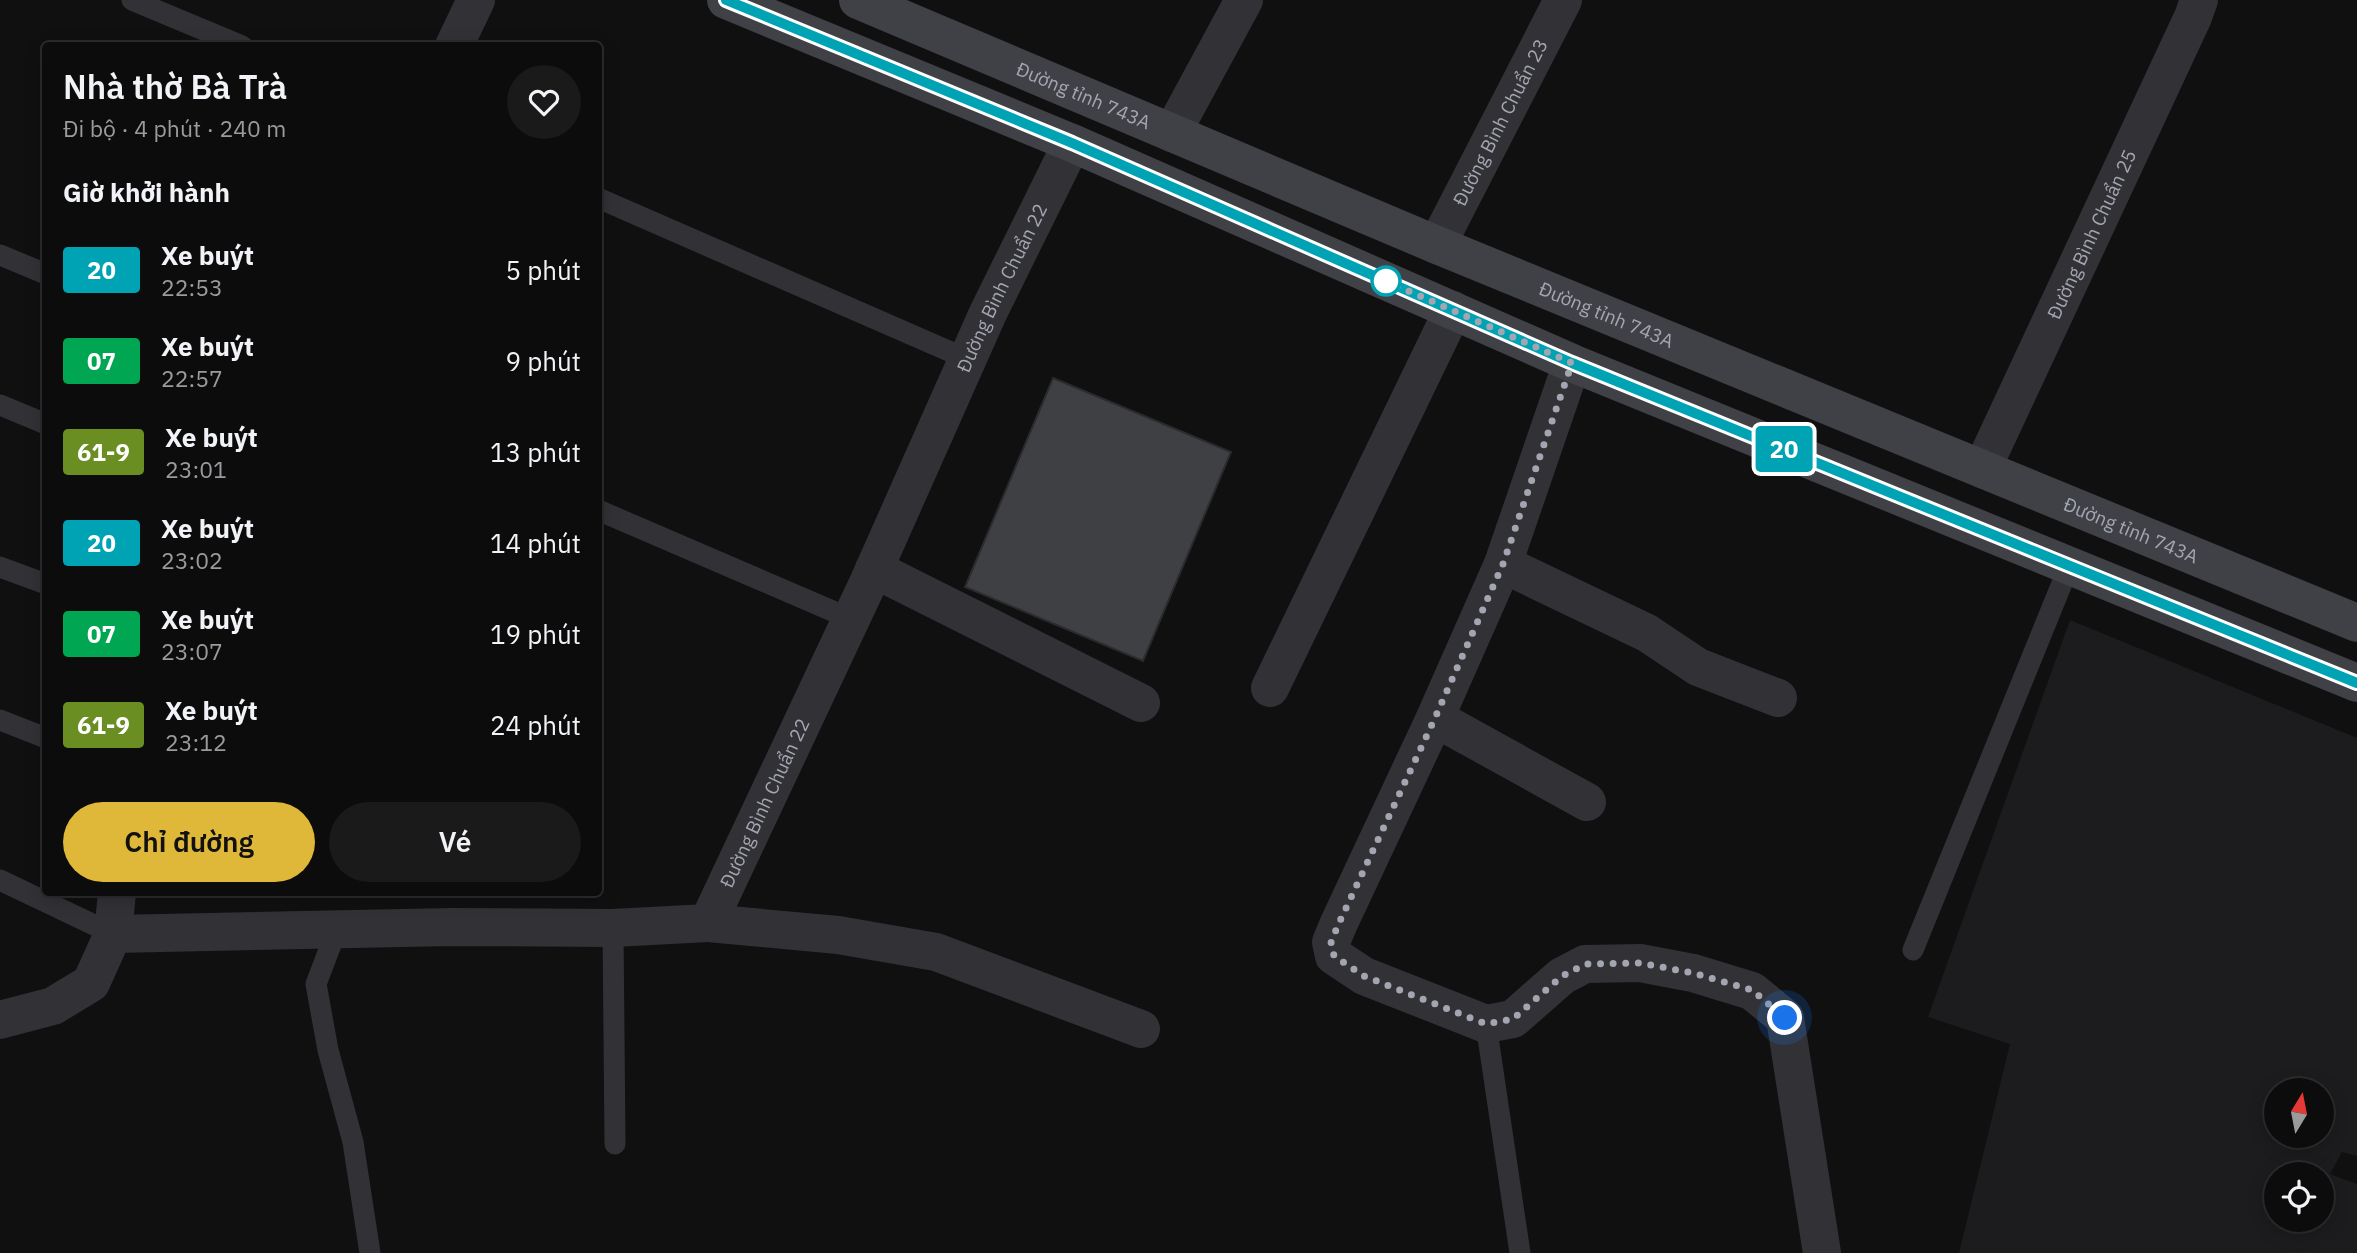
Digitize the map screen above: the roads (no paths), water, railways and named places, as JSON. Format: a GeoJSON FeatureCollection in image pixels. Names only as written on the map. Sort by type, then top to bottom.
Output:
{"type":"FeatureCollection","features":[{"type":"Feature","properties":{"kind":"main road"},"geometry":{"type":"LineString","coordinates":[[726,0],[1072,143],[1572,363],[2357,683]]}},
{"type":"Feature","properties":{"kind":"main road","name":"Đường tỉnh 743A"},"geometry":{"type":"LineString","coordinates":[[858,0],[1437,246],[2357,623]]}},
{"type":"Feature","properties":{"kind":"main road"},"geometry":{"type":"LineString","coordinates":[[1342,261],[1362,214]]}},
{"type":"Feature","properties":{"kind":"street"},"geometry":{"type":"LineString","coordinates":[[456,42],[476,0]]}},
{"type":"Feature","properties":{"kind":"street"},"geometry":{"type":"LineString","coordinates":[[1172,133],[1244,0]]}},
{"type":"Feature","properties":{"kind":"street","name":"Đường Bình Chuẩn 23"},"geometry":{"type":"LineString","coordinates":[[1437,246],[1563,0]]}},
{"type":"Feature","properties":{"kind":"street","name":"Đường Bình Chuẩn 25"},"geometry":{"type":"LineString","coordinates":[[1982,469],[2199,0]]}},
{"type":"Feature","properties":{"kind":"street","name":"Đường Bình Chuẩn 22"},"geometry":{"type":"LineString","coordinates":[[708,923],[874,569],[967,359],[1072,143]]}},
{"type":"Feature","properties":{"kind":"street"},"geometry":{"type":"LineString","coordinates":[[1270,688],[1453,310]]}},
{"type":"Feature","properties":{"kind":"street"},"geometry":{"type":"LineString","coordinates":[[1572,363],[1503,564],[1331,942],[1334,956],[1364,976],[1486,1024],[1513,1019],[1562,976],[1586,964],[1640,963],[1693,973],[1752,990],[1785,1018],[1822,1253]]}},
{"type":"Feature","properties":{"kind":"street"},"geometry":{"type":"LineString","coordinates":[[1503,564],[1647,633],[1698,667],[1777,698]]}},
{"type":"Feature","properties":{"kind":"street"},"geometry":{"type":"LineString","coordinates":[[874,569],[1141,703]]}},
{"type":"Feature","properties":{"kind":"street"},"geometry":{"type":"LineString","coordinates":[[1435,718],[1587,802]]}},
{"type":"Feature","properties":{"kind":"street"},"geometry":{"type":"LineString","coordinates":[[0,1020],[53,1006],[91,983],[114,934],[117,896]]}},
{"type":"Feature","properties":{"kind":"street"},"geometry":{"type":"LineString","coordinates":[[114,934],[452,927],[613,928],[708,923],[838,935],[936,952],[1141,1028]]}},
{"type":"Feature","properties":{"kind":"lane"},"geometry":{"type":"LineString","coordinates":[[132,0],[232,42]]}},
{"type":"Feature","properties":{"kind":"lane"},"geometry":{"type":"LineString","coordinates":[[602,200],[967,359]]}},
{"type":"Feature","properties":{"kind":"lane"},"geometry":{"type":"LineString","coordinates":[[0,255],[42,272]]}},
{"type":"Feature","properties":{"kind":"lane"},"geometry":{"type":"LineString","coordinates":[[0,405],[42,422]]}},
{"type":"Feature","properties":{"kind":"lane"},"geometry":{"type":"LineString","coordinates":[[602,512],[851,619]]}},
{"type":"Feature","properties":{"kind":"lane"},"geometry":{"type":"LineString","coordinates":[[1913,950],[2069,566]]}},
{"type":"Feature","properties":{"kind":"lane"},"geometry":{"type":"LineString","coordinates":[[0,567],[42,583]]}},
{"type":"Feature","properties":{"kind":"lane"},"geometry":{"type":"LineString","coordinates":[[0,720],[42,736]]}},
{"type":"Feature","properties":{"kind":"lane"},"geometry":{"type":"LineString","coordinates":[[0,880],[114,934]]}},
{"type":"Feature","properties":{"kind":"lane"},"geometry":{"type":"LineString","coordinates":[[613,928],[615,1144]]}},
{"type":"Feature","properties":{"kind":"lane"},"geometry":{"type":"LineString","coordinates":[[337,929],[317,984],[328,1050],[353,1142],[370,1253]]}},
{"type":"Feature","properties":{"kind":"lane"},"geometry":{"type":"LineString","coordinates":[[1486,1024],[1520,1253]]}}]}
